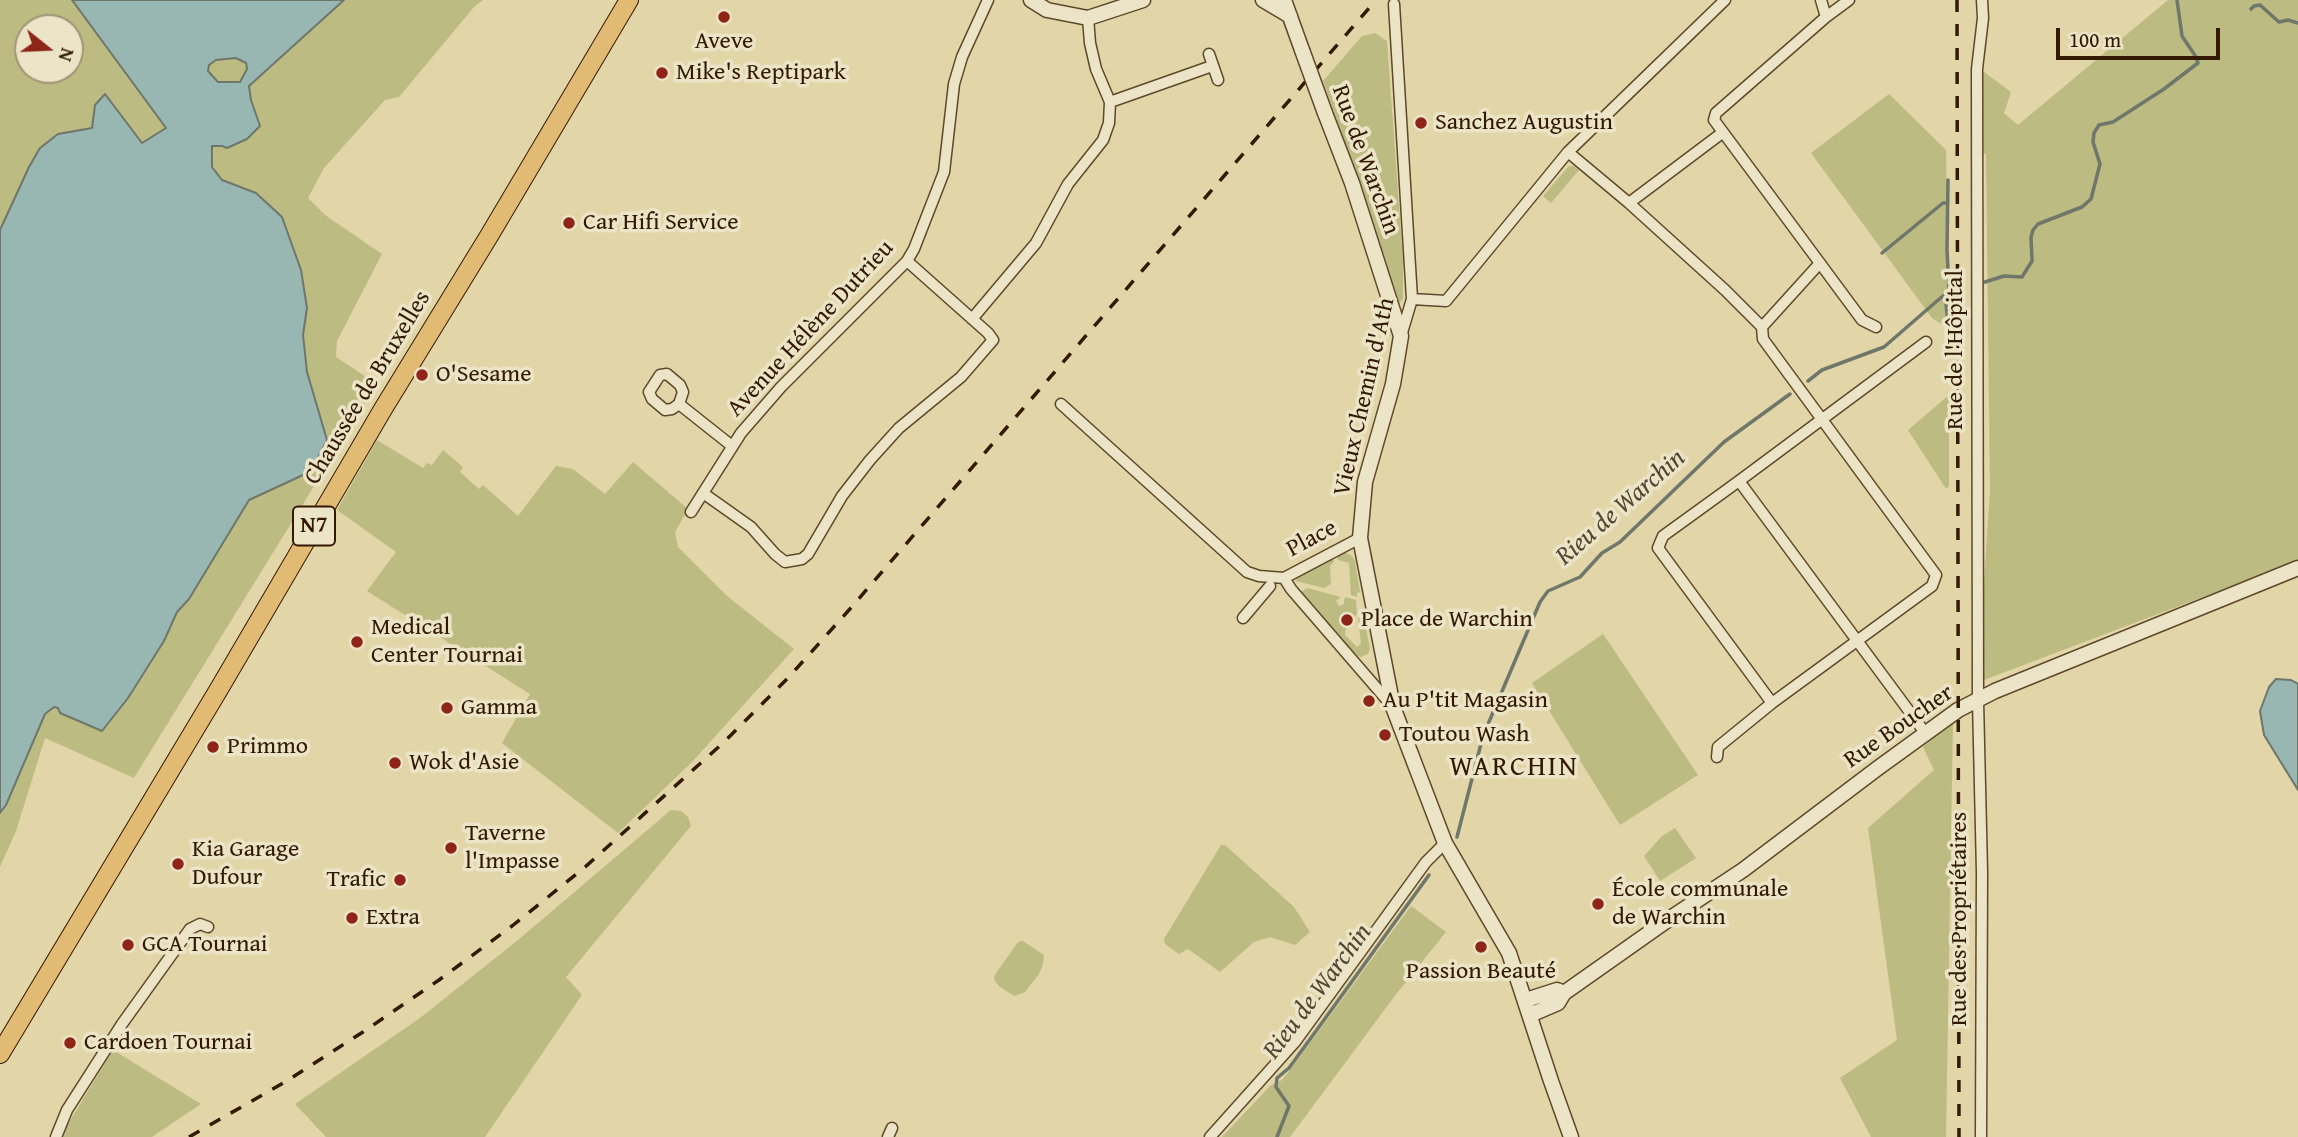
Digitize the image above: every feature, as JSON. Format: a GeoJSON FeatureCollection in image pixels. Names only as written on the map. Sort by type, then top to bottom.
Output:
{"type":"FeatureCollection","features":[{"type":"Feature","properties":{"kind":"main road","name":"Chaussée de Bruxelles"},"geometry":{"type":"LineString","coordinates":[[0,1033],[618,0]]}},
{"type":"Feature","properties":{"kind":"main road","name":"Chaussée de Bruxelles"},"geometry":{"type":"LineString","coordinates":[[0,1054],[629,0]]}},
{"type":"Feature","properties":{"kind":"street","name":"Avenue Hélène Dutrieu"},"geometry":{"type":"LineString","coordinates":[[691,512],[741,433],[781,387],[907,261],[927,219],[944,172],[954,84],[962,57],[988,0]]}},
{"type":"Feature","properties":{"kind":"street"},"geometry":{"type":"LineString","coordinates":[[1031,0],[1046,10],[1088,18],[1143,0]]}},
{"type":"Feature","properties":{"kind":"street"},"geometry":{"type":"LineString","coordinates":[[1263,0],[1290,16]]}},
{"type":"Feature","properties":{"kind":"street","name":"Rue de Warchin"},"geometry":{"type":"LineString","coordinates":[[1284,0],[1352,183],[1401,336]]}},
{"type":"Feature","properties":{"kind":"street"},"geometry":{"type":"LineString","coordinates":[[1412,299],[1446,300],[1569,152],[1725,0]]}},
{"type":"Feature","properties":{"kind":"street"},"geometry":{"type":"LineString","coordinates":[[1821,0],[1826,17]]}},
{"type":"Feature","properties":{"kind":"street"},"geometry":{"type":"LineString","coordinates":[[1849,0],[1716,113],[1714,120],[1862,320],[1876,327]]}},
{"type":"Feature","properties":{"kind":"street","name":"Rue de l'Hôpital"},"geometry":{"type":"LineString","coordinates":[[1978,701],[1977,69],[1983,18],[1982,0]]}},
{"type":"Feature","properties":{"kind":"street","name":"Vieux Chemin d'Ath"},"geometry":{"type":"LineString","coordinates":[[1394,4],[1412,299],[1401,336],[1393,384],[1365,482],[1360,538],[1392,707],[1445,843],[1509,953],[1571,1137]]}},
{"type":"Feature","properties":{"kind":"street"},"geometry":{"type":"LineString","coordinates":[[972,319],[1036,243],[1068,184],[1104,140],[1110,123],[1110,102],[1096,69],[1088,18]]}},
{"type":"Feature","properties":{"kind":"street"},"geometry":{"type":"LineString","coordinates":[[1209,54],[1218,80]]}},
{"type":"Feature","properties":{"kind":"street"},"geometry":{"type":"LineString","coordinates":[[1110,102],[1212,66]]}},
{"type":"Feature","properties":{"kind":"street"},"geometry":{"type":"LineString","coordinates":[[1629,203],[1722,133]]}},
{"type":"Feature","properties":{"kind":"street"},"geometry":{"type":"LineString","coordinates":[[1569,152],[1725,290],[1762,327],[1763,339],[1936,575],[1932,586],[1772,703],[1717,747],[1717,757]]}},
{"type":"Feature","properties":{"kind":"street"},"geometry":{"type":"LineString","coordinates":[[703,493],[751,527],[785,562],[802,559],[808,554],[842,496],[870,460],[899,428],[961,377],[993,340],[907,261]]}},
{"type":"Feature","properties":{"kind":"street"},"geometry":{"type":"LineString","coordinates":[[1762,327],[1820,263]]}},
{"type":"Feature","properties":{"kind":"street"},"geometry":{"type":"LineString","coordinates":[[1772,703],[1658,548],[1663,536],[1926,342]]}},
{"type":"Feature","properties":{"kind":"street","name":"Avenue Hélène Dutrieu"},"geometry":{"type":"LineString","coordinates":[[679,404],[732,446]]}},
{"type":"Feature","properties":{"kind":"street"},"geometry":{"type":"LineString","coordinates":[[1061,404],[1247,572],[1284,578]]}},
{"type":"Feature","properties":{"kind":"street"},"geometry":{"type":"LineString","coordinates":[[1739,481],[1926,734]]}},
{"type":"Feature","properties":{"kind":"street","name":"Place"},"geometry":{"type":"LineString","coordinates":[[1360,538],[1284,578],[1392,707]]}},
{"type":"Feature","properties":{"kind":"street","name":"Rue Boucher"},"geometry":{"type":"LineString","coordinates":[[1530,1015],[1558,1003],[1564,993],[1743,870],[1958,710],[2011,685],[2298,568]]}},
{"type":"Feature","properties":{"kind":"street"},"geometry":{"type":"LineString","coordinates":[[1243,618],[1270,586]]}},
{"type":"Feature","properties":{"kind":"street","name":"Rue des Propriétaires"},"geometry":{"type":"LineString","coordinates":[[1978,701],[1982,872],[1981,1137]]}},
{"type":"Feature","properties":{"kind":"street"},"geometry":{"type":"LineString","coordinates":[[1210,1137],[1295,1042],[1426,862],[1445,843]]}},
{"type":"Feature","properties":{"kind":"street"},"geometry":{"type":"LineString","coordinates":[[56,1137],[67,1110],[122,1024],[190,929],[200,924],[208,928]]}},
{"type":"Feature","properties":{"kind":"street","name":"Rue Boucher"},"geometry":{"type":"LineString","coordinates":[[1526,1000],[1557,990],[1564,993]]}},
{"type":"Feature","properties":{"kind":"shaded area"},"geometry":{"type":"Polygon","coordinates":[[[0,0],[72,0],[82,14],[14,14],[14,84],[84,84],[84,16],[166,128],[142,143],[105,94],[95,105],[92,128],[58,134],[29,167],[0,230],[0,0]]]}},
{"type":"Feature","properties":{"kind":"shaded area"},"geometry":{"type":"Polygon","coordinates":[[[344,0],[483,0],[474,7],[399,97],[385,100],[324,168],[308,198],[325,215],[382,254],[337,341],[336,357],[377,384],[134,778],[45,738],[16,831],[0,867],[0,813],[6,805],[45,714],[54,707],[128,698],[164,641],[177,612],[189,599],[249,500],[303,475],[313,467],[327,440],[307,372],[303,335],[307,308],[301,270],[282,217],[256,193],[223,180],[212,168],[212,146],[227,148],[247,139],[260,126],[248,86],[344,0]]]}},
{"type":"Feature","properties":{"kind":"shaded area"},"geometry":{"type":"Polygon","coordinates":[[[2168,0],[2298,0],[2298,561],[1984,680],[1983,597],[1990,491],[1986,154],[1980,153],[1980,69],[2011,92],[2004,113],[2018,125],[2168,0]]]}},
{"type":"Feature","properties":{"kind":"shaded area"},"geometry":{"type":"Polygon","coordinates":[[[1375,33],[1387,41],[1403,261],[1403,299],[1399,303],[1323,81],[1362,36],[1375,33]]]}},
{"type":"Feature","properties":{"kind":"shaded area"},"geometry":{"type":"Polygon","coordinates":[[[236,58],[246,63],[247,69],[240,82],[218,82],[208,71],[209,65],[216,60],[236,58]]]}},
{"type":"Feature","properties":{"kind":"shaded area"},"geometry":{"type":"Polygon","coordinates":[[[1889,94],[1946,150],[1949,306],[1943,325],[1932,318],[1811,153],[1889,94]]]}},
{"type":"Feature","properties":{"kind":"shaded area"},"geometry":{"type":"Polygon","coordinates":[[[1569,166],[1579,170],[1551,203],[1543,196],[1569,166]]]}},
{"type":"Feature","properties":{"kind":"shaded area"},"geometry":{"type":"Polygon","coordinates":[[[1949,395],[1949,486],[1946,489],[1908,430],[1949,395]]]}},
{"type":"Feature","properties":{"kind":"shaded area"},"geometry":{"type":"Polygon","coordinates":[[[377,440],[423,468],[427,463],[432,465],[443,450],[463,467],[460,472],[479,489],[483,485],[518,516],[556,466],[573,469],[605,494],[633,462],[688,509],[675,532],[678,547],[727,596],[794,649],[692,762],[618,833],[502,743],[530,694],[367,591],[396,552],[337,510],[377,440]]]}},
{"type":"Feature","properties":{"kind":"shaded area"},"geometry":{"type":"Polygon","coordinates":[[[1343,552],[1351,555],[1355,561],[1360,592],[1357,597],[1351,595],[1349,563],[1338,560],[1337,555],[1343,552]]]}},
{"type":"Feature","properties":{"kind":"shaded area"},"geometry":{"type":"Polygon","coordinates":[[[1332,557],[1334,562],[1330,566],[1331,584],[1324,588],[1296,581],[1297,577],[1332,557]]]}},
{"type":"Feature","properties":{"kind":"shaded area"},"geometry":{"type":"Polygon","coordinates":[[[1307,588],[1341,597],[1336,601],[1339,606],[1344,604],[1346,597],[1356,600],[1357,614],[1346,629],[1345,635],[1357,647],[1361,644],[1358,619],[1364,618],[1370,649],[1368,654],[1361,657],[1355,655],[1301,592],[1307,588]]]}},
{"type":"Feature","properties":{"kind":"shaded area"},"geometry":{"type":"Polygon","coordinates":[[[1603,634],[1698,775],[1620,825],[1532,683],[1603,634]]]}},
{"type":"Feature","properties":{"kind":"shaded area"},"geometry":{"type":"Polygon","coordinates":[[[1953,721],[1946,1137],[1871,1137],[1840,1078],[1897,1040],[1868,828],[1934,770],[1923,747],[1953,721]]]}},
{"type":"Feature","properties":{"kind":"shaded area"},"geometry":{"type":"Polygon","coordinates":[[[671,810],[681,811],[688,817],[691,826],[566,977],[582,995],[485,1137],[326,1137],[295,1104],[420,1018],[518,940],[671,810]]]}},
{"type":"Feature","properties":{"kind":"shaded area"},"geometry":{"type":"Polygon","coordinates":[[[1675,828],[1696,858],[1660,881],[1644,856],[1662,836],[1675,828]]]}},
{"type":"Feature","properties":{"kind":"shaded area"},"geometry":{"type":"Polygon","coordinates":[[[1221,845],[1225,845],[1294,907],[1310,932],[1295,945],[1270,937],[1254,942],[1220,972],[1188,949],[1179,954],[1165,944],[1164,939],[1221,845]]]}},
{"type":"Feature","properties":{"kind":"shaded area"},"geometry":{"type":"Polygon","coordinates":[[[1411,906],[1446,932],[1290,1137],[1222,1137],[1271,1085],[1282,1080],[1287,1074],[1411,906]]]}},
{"type":"Feature","properties":{"kind":"shaded area"},"geometry":{"type":"Polygon","coordinates":[[[1023,941],[1044,955],[1043,964],[1025,992],[1014,996],[999,986],[994,976],[1018,942],[1023,941]]]}},
{"type":"Feature","properties":{"kind":"shaded area"},"geometry":{"type":"Polygon","coordinates":[[[113,1050],[201,1104],[152,1137],[60,1137],[113,1050]]]}},
{"type":"Feature","properties":{"kind":"water"},"geometry":{"type":"Polygon","coordinates":[[[72,0],[344,0],[249,86],[260,126],[247,139],[227,148],[212,146],[212,167],[222,180],[256,193],[282,217],[301,270],[307,308],[303,335],[307,372],[327,440],[313,467],[303,475],[249,500],[189,599],[177,612],[164,641],[128,698],[102,731],[60,713],[58,708],[54,707],[45,714],[6,805],[0,813],[0,230],[40,148],[58,134],[92,128],[95,105],[105,94],[142,143],[166,128],[72,0]],[[236,58],[216,60],[209,65],[208,71],[218,82],[240,82],[247,69],[246,63],[236,58]]]}},
{"type":"Feature","properties":{"kind":"water"},"geometry":{"type":"Polygon","coordinates":[[[2276,679],[2291,680],[2298,684],[2298,790],[2264,735],[2260,711],[2269,687],[2276,679]]]}},
{"type":"Feature","properties":{"kind":"waterway","name":"Rieu de Warchin"},"geometry":{"type":"LineString","coordinates":[[1985,282],[2004,276],[2022,277],[2032,261],[2031,237],[2038,224],[2082,207],[2091,199],[2100,164],[2093,142],[2099,125],[2113,122],[2198,63],[2182,36],[2177,0]]}},
{"type":"Feature","properties":{"kind":"waterway"},"geometry":{"type":"LineString","coordinates":[[2251,9],[2260,5],[2279,22],[2288,20],[2298,23]]}},
{"type":"Feature","properties":{"kind":"waterway"},"geometry":{"type":"LineString","coordinates":[[1948,180],[1949,290]]}},
{"type":"Feature","properties":{"kind":"waterway"},"geometry":{"type":"LineString","coordinates":[[1882,253],[1943,203],[1948,203]]}},
{"type":"Feature","properties":{"kind":"waterway","name":"Rieu de Warchin"},"geometry":{"type":"LineString","coordinates":[[1808,381],[1822,370],[1884,347],[1949,291],[1957,289]]}},
{"type":"Feature","properties":{"kind":"waterway"},"geometry":{"type":"LineString","coordinates":[[1945,294],[1949,333]]}},
{"type":"Feature","properties":{"kind":"waterway","name":"Rieu de Warchin"},"geometry":{"type":"LineString","coordinates":[[1457,837],[1483,736],[1540,602],[1548,591],[1580,577],[1602,553],[1620,542],[1724,442],[1790,394]]}},
{"type":"Feature","properties":{"kind":"waterway","name":"Rieu de Warchin"},"geometry":{"type":"LineString","coordinates":[[1277,1137],[1289,1106],[1276,1087],[1277,1078],[1289,1068],[1429,875]]}},
{"type":"Feature","properties":{"kind":"railway"},"geometry":{"type":"LineString","coordinates":[[189,1137],[285,1082],[439,980],[584,868],[723,743],[788,678],[849,610],[1376,0]]}},
{"type":"Feature","properties":{"kind":"railway"},"geometry":{"type":"LineString","coordinates":[[1957,0],[1959,1137]]}},
{"type":"Feature","properties":{"kind":"place","name":"Aveve"},"geometry":{"type":"Point","coordinates":[724,17]}},
{"type":"Feature","properties":{"kind":"place","name":"Mike's Reptipark"},"geometry":{"type":"Point","coordinates":[662,73]}},
{"type":"Feature","properties":{"kind":"place","name":"Sanchez Augustin"},"geometry":{"type":"Point","coordinates":[1421,123]}},
{"type":"Feature","properties":{"kind":"place","name":"Car Hifi Service"},"geometry":{"type":"Point","coordinates":[569,223]}},
{"type":"Feature","properties":{"kind":"place","name":"O'Sesame"},"geometry":{"type":"Point","coordinates":[422,375]}},
{"type":"Feature","properties":{"kind":"place","name":"Place de Warchin"},"geometry":{"type":"Point","coordinates":[1347,620]}},
{"type":"Feature","properties":{"kind":"place","name":"Medical Center Tournai"},"geometry":{"type":"Point","coordinates":[357,642]}},
{"type":"Feature","properties":{"kind":"place","name":"Au P'tit Magasin"},"geometry":{"type":"Point","coordinates":[1369,701]}},
{"type":"Feature","properties":{"kind":"place","name":"Gamma"},"geometry":{"type":"Point","coordinates":[447,708]}},
{"type":"Feature","properties":{"kind":"place","name":"Toutou Wash"},"geometry":{"type":"Point","coordinates":[1385,735]}},
{"type":"Feature","properties":{"kind":"place","name":"Primmo"},"geometry":{"type":"Point","coordinates":[213,747]}},
{"type":"Feature","properties":{"kind":"place","name":"Wok d'Asie"},"geometry":{"type":"Point","coordinates":[395,763]}},
{"type":"Feature","properties":{"kind":"place","name":"Taverne l'Impasse"},"geometry":{"type":"Point","coordinates":[451,848]}},
{"type":"Feature","properties":{"kind":"place","name":"Kia Garage Dufour"},"geometry":{"type":"Point","coordinates":[178,864]}},
{"type":"Feature","properties":{"kind":"place","name":"Trafic"},"geometry":{"type":"Point","coordinates":[400,880]}},
{"type":"Feature","properties":{"kind":"place","name":"École communale de Warchin"},"geometry":{"type":"Point","coordinates":[1598,904]}},
{"type":"Feature","properties":{"kind":"place","name":"Extra"},"geometry":{"type":"Point","coordinates":[352,918]}},
{"type":"Feature","properties":{"kind":"place","name":"GCA Tournai"},"geometry":{"type":"Point","coordinates":[128,945]}},
{"type":"Feature","properties":{"kind":"place","name":"Passion Beauté"},"geometry":{"type":"Point","coordinates":[1481,947]}},
{"type":"Feature","properties":{"kind":"place","name":"Cardoen Tournai"},"geometry":{"type":"Point","coordinates":[70,1043]}},
{"type":"Feature","properties":{"kind":"district","name":"WARCHIN"},"geometry":{"type":"Point","coordinates":[1514,768]}}]}
